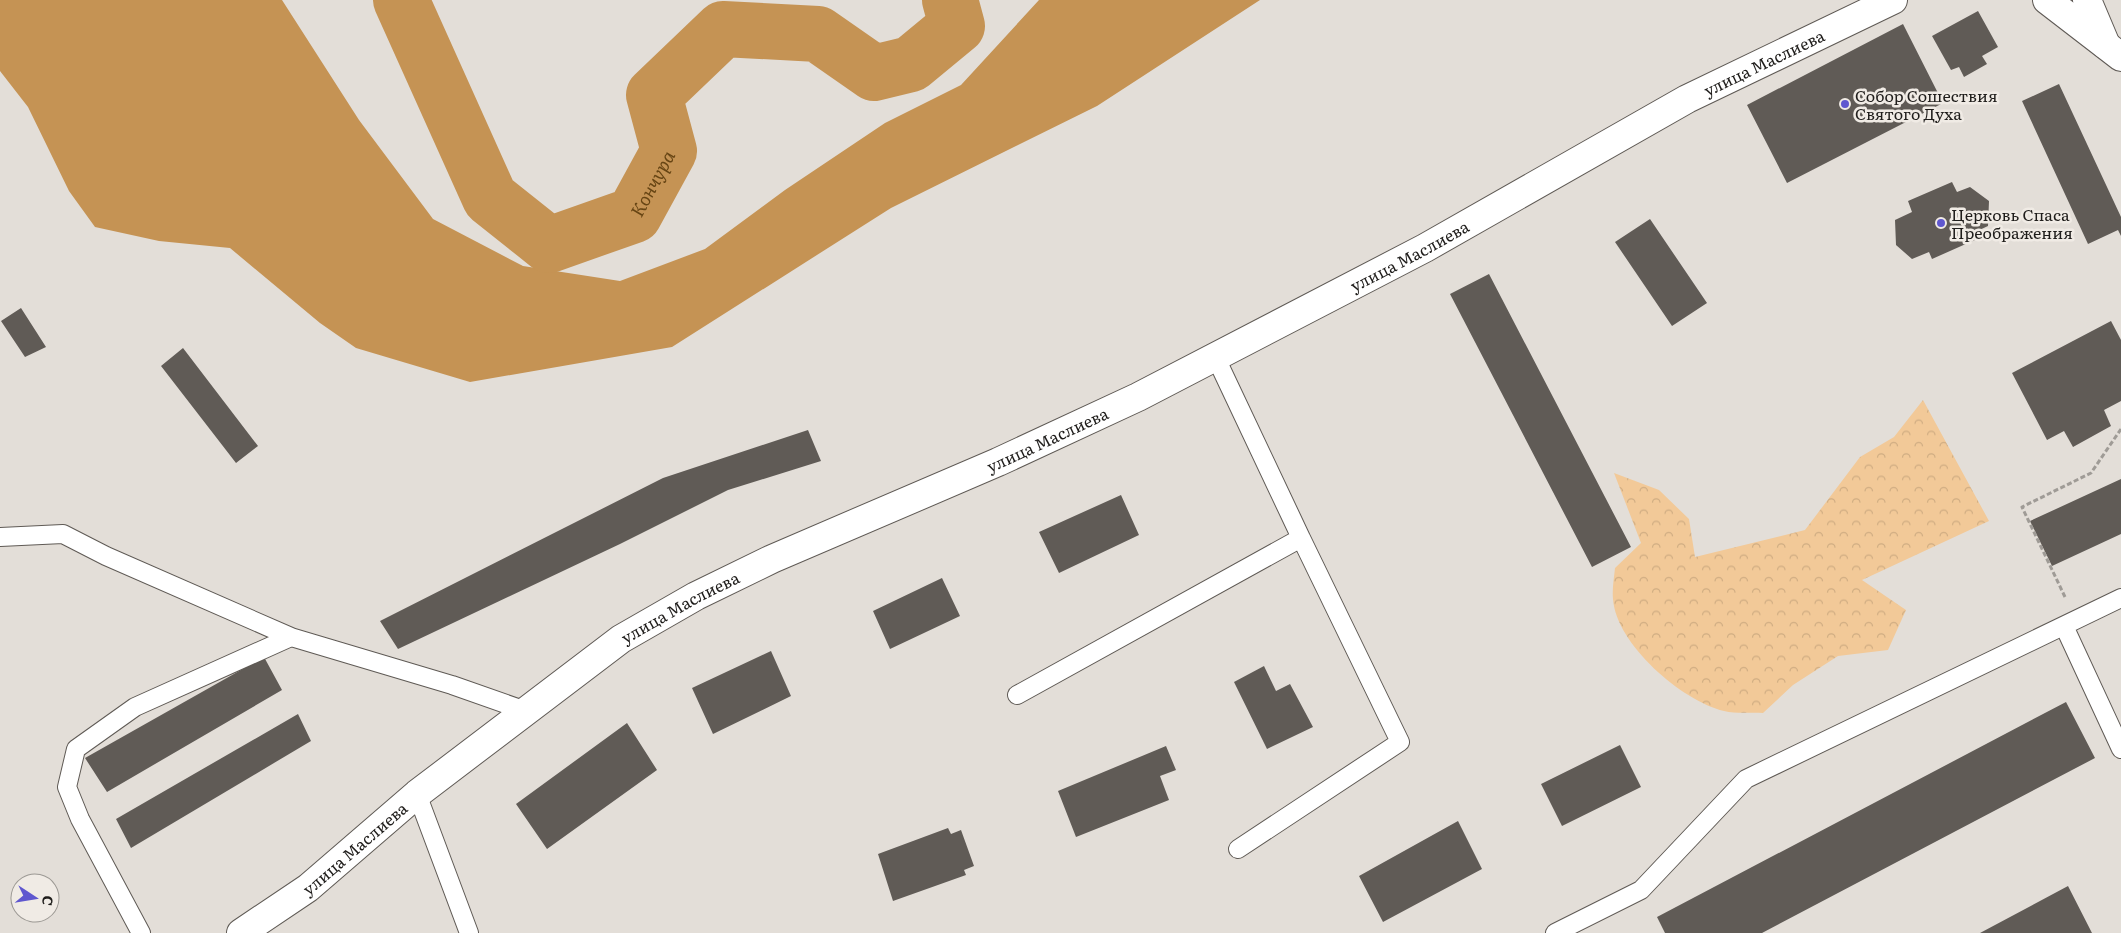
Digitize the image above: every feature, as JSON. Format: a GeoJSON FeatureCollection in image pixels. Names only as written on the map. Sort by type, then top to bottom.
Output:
{"type":"FeatureCollection","features":[{"type":"Feature","properties":{"kind":"street","name":"улица Маслиева"},"geometry":{"type":"LineString","coordinates":[[240,933],[308,888],[417,794],[621,639],[696,596],[772,558],[1015,454],[1138,398],[1425,248],[1688,99],[1893,0]]}},
{"type":"Feature","properties":{"kind":"street"},"geometry":{"type":"LineString","coordinates":[[2047,0],[2113,51]]}},
{"type":"Feature","properties":{"kind":"street"},"geometry":{"type":"LineString","coordinates":[[2087,0],[2113,51]]}},
{"type":"Feature","properties":{"kind":"lane"},"geometry":{"type":"LineString","coordinates":[[1216,358],[1400,742],[1238,849]]}},
{"type":"Feature","properties":{"kind":"lane"},"geometry":{"type":"LineString","coordinates":[[0,537],[63,534],[106,556],[291,637],[452,685],[526,711]]}},
{"type":"Feature","properties":{"kind":"lane"},"geometry":{"type":"LineString","coordinates":[[1017,695],[1301,538]]}},
{"type":"Feature","properties":{"kind":"lane"},"geometry":{"type":"LineString","coordinates":[[1555,933],[1641,890],[1746,779],[2121,598]]}},
{"type":"Feature","properties":{"kind":"lane"},"geometry":{"type":"LineString","coordinates":[[2070,623],[2121,749]]}},
{"type":"Feature","properties":{"kind":"lane"},"geometry":{"type":"LineString","coordinates":[[141,933],[80,819],[67,787],[76,749],[135,707],[291,637]]}},
{"type":"Feature","properties":{"kind":"lane"},"geometry":{"type":"LineString","coordinates":[[417,794],[469,933]]}},
{"type":"Feature","properties":{"kind":"path"},"geometry":{"type":"LineString","coordinates":[[2070,623],[2022,508],[2092,472],[2121,429]]}},
{"type":"Feature","properties":{"kind":"green space"},"geometry":{"type":"Polygon","coordinates":[[[1923,400],[1989,521],[1862,580],[1906,610],[1888,650],[1838,656],[1793,685],[1763,713],[1729,712],[1707,705],[1689,696],[1671,683],[1638,652],[1617,616],[1613,599],[1615,568],[1641,543],[1614,473],[1659,490],[1689,519],[1695,557],[1805,530],[1860,457],[1894,437],[1923,400]]]}},
{"type":"Feature","properties":{"kind":"shaded area"},"geometry":{"type":"Polygon","coordinates":[[[0,0],[282,0],[359,120],[433,219],[523,266],[620,281],[705,249],[785,190],[885,123],[961,85],[1039,0],[1260,0],[1097,106],[891,208],[672,347],[470,382],[356,348],[320,323],[230,248],[159,241],[95,227],[69,191],[28,107],[0,71],[0,0]]]}},
{"type":"Feature","properties":{"kind":"building"},"geometry":{"type":"Polygon","coordinates":[[[1978,11],[1998,47],[1982,56],[1987,64],[1964,77],[1959,67],[1951,70],[1932,36],[1978,11]]]}},
{"type":"Feature","properties":{"kind":"building","name":"Собор Сошествия Святого Духа"},"geometry":{"type":"Polygon","coordinates":[[[1903,24],[1943,103],[1787,183],[1747,105],[1903,24]]]}},
{"type":"Feature","properties":{"kind":"building"},"geometry":{"type":"Polygon","coordinates":[[[2059,84],[2121,217],[2121,236],[2118,230],[2088,244],[2022,101],[2059,84]]]}},
{"type":"Feature","properties":{"kind":"building","name":"Церковь Спаса Преображения"},"geometry":{"type":"Polygon","coordinates":[[[1952,182],[1957,192],[1970,187],[1989,201],[1988,226],[1975,232],[1977,239],[1932,259],[1929,252],[1912,259],[1896,245],[1895,220],[1912,212],[1908,201],[1952,182]]]}},
{"type":"Feature","properties":{"kind":"building"},"geometry":{"type":"Polygon","coordinates":[[[1650,219],[1707,303],[1672,326],[1615,242],[1650,219]]]}},
{"type":"Feature","properties":{"kind":"building"},"geometry":{"type":"Polygon","coordinates":[[[1489,274],[1631,547],[1592,567],[1450,294],[1489,274]]]}},
{"type":"Feature","properties":{"kind":"building"},"geometry":{"type":"Polygon","coordinates":[[[21,308],[46,347],[25,357],[1,321],[21,308]]]}},
{"type":"Feature","properties":{"kind":"building"},"geometry":{"type":"Polygon","coordinates":[[[2111,321],[2121,340],[2121,401],[2104,410],[2111,426],[2073,447],[2064,431],[2047,440],[2012,373],[2111,321]]]}},
{"type":"Feature","properties":{"kind":"building"},"geometry":{"type":"Polygon","coordinates":[[[183,348],[258,446],[236,463],[161,366],[183,348]]]}},
{"type":"Feature","properties":{"kind":"building"},"geometry":{"type":"Polygon","coordinates":[[[808,430],[821,461],[728,490],[620,544],[398,649],[380,621],[663,478],[808,430]]]}},
{"type":"Feature","properties":{"kind":"building"},"geometry":{"type":"Polygon","coordinates":[[[2121,479],[2121,534],[2052,566],[2030,521],[2121,479]]]}},
{"type":"Feature","properties":{"kind":"building"},"geometry":{"type":"Polygon","coordinates":[[[1121,495],[1139,535],[1059,573],[1039,532],[1121,495]]]}},
{"type":"Feature","properties":{"kind":"building"},"geometry":{"type":"Polygon","coordinates":[[[942,578],[960,616],[890,649],[873,611],[942,578]]]}},
{"type":"Feature","properties":{"kind":"building"},"geometry":{"type":"Polygon","coordinates":[[[771,651],[791,696],[713,734],[692,688],[771,651]]]}},
{"type":"Feature","properties":{"kind":"building"},"geometry":{"type":"Polygon","coordinates":[[[264,657],[282,690],[107,792],[85,758],[264,657]]]}},
{"type":"Feature","properties":{"kind":"building"},"geometry":{"type":"Polygon","coordinates":[[[1264,666],[1276,691],[1290,684],[1313,727],[1267,749],[1234,682],[1264,666]]]}},
{"type":"Feature","properties":{"kind":"building"},"geometry":{"type":"Polygon","coordinates":[[[2066,702],[2095,758],[1762,933],[1665,933],[1657,917],[2066,702]]]}},
{"type":"Feature","properties":{"kind":"building"},"geometry":{"type":"Polygon","coordinates":[[[298,714],[311,741],[131,848],[116,819],[298,714]]]}},
{"type":"Feature","properties":{"kind":"building"},"geometry":{"type":"Polygon","coordinates":[[[627,723],[657,770],[547,849],[516,804],[627,723]]]}},
{"type":"Feature","properties":{"kind":"building"},"geometry":{"type":"Polygon","coordinates":[[[1620,745],[1641,787],[1562,826],[1541,784],[1620,745]]]}},
{"type":"Feature","properties":{"kind":"building"},"geometry":{"type":"Polygon","coordinates":[[[1166,746],[1176,770],[1160,776],[1169,800],[1076,837],[1058,791],[1166,746]]]}},
{"type":"Feature","properties":{"kind":"building"},"geometry":{"type":"Polygon","coordinates":[[[1458,821],[1482,869],[1383,922],[1359,876],[1458,821]]]}},
{"type":"Feature","properties":{"kind":"building"},"geometry":{"type":"Polygon","coordinates":[[[948,828],[951,834],[961,830],[974,866],[964,870],[966,875],[893,901],[878,854],[948,828]]]}},
{"type":"Feature","properties":{"kind":"building"},"geometry":{"type":"Polygon","coordinates":[[[2068,886],[2092,933],[1980,933],[2068,886]]]}},
{"type":"Feature","properties":{"kind":"waterway","name":"Кончура"},"geometry":{"type":"LineString","coordinates":[[401,0],[490,198],[549,245],[634,215],[669,151],[654,95],[723,29],[818,34],[874,73],[911,64],[957,26],[950,0]]}},
{"type":"Feature","properties":{"kind":"place","name":"Собор Сошествия Святого Духа"},"geometry":{"type":"Point","coordinates":[1845,104]}},
{"type":"Feature","properties":{"kind":"place","name":"Церковь Спаса Преображения"},"geometry":{"type":"Point","coordinates":[1941,223]}}]}
